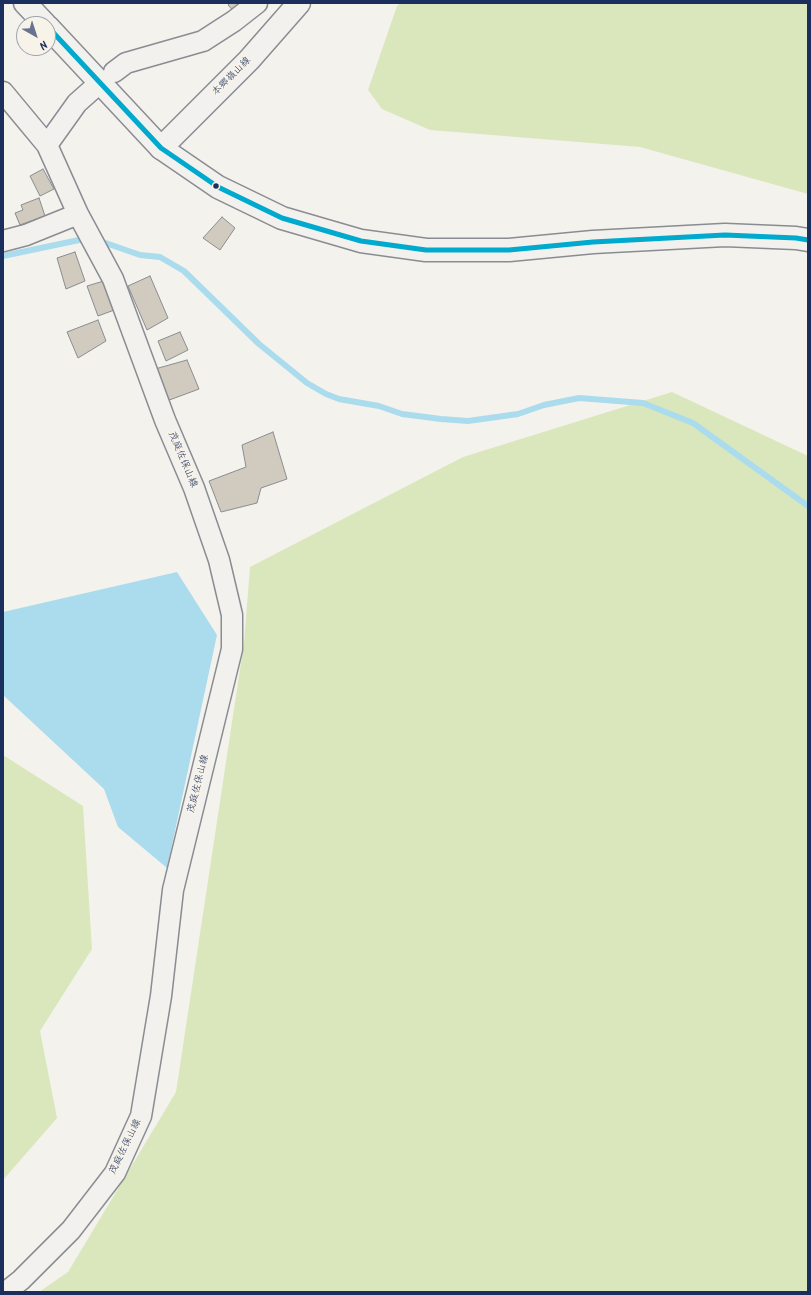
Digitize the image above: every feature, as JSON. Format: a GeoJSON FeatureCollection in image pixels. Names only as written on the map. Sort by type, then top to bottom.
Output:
{"type":"FeatureCollection","features":[{"type":"Feature","properties":{"kind":"main road"},"geometry":{"type":"LineString","coordinates":[[25,3],[37,16]]}},
{"type":"Feature","properties":{"kind":"main road","name":"本郷嶺山線"},"geometry":{"type":"LineString","coordinates":[[162,148],[249,60],[299,3]]}},
{"type":"Feature","properties":{"kind":"main road"},"geometry":{"type":"LineString","coordinates":[[56,35],[162,148],[218,187],[282,218],[361,242],[426,250],[509,250],[593,242],[725,235],[796,238],[808,240]]}},
{"type":"Feature","properties":{"kind":"street"},"geometry":{"type":"LineString","coordinates":[[114,72],[126,64],[203,41],[234,21],[257,3]]}},
{"type":"Feature","properties":{"kind":"street"},"geometry":{"type":"LineString","coordinates":[[47,145],[77,103],[95,87]]}},
{"type":"Feature","properties":{"kind":"street","name":"茂庭佐保山線"},"geometry":{"type":"LineString","coordinates":[[3,92],[47,145],[78,214],[113,279],[165,420],[194,488],[219,560],[232,614],[232,649],[173,890],[161,996],[141,1116],[115,1173],[71,1230],[21,1280],[6,1292]]}},
{"type":"Feature","properties":{"kind":"street"},"geometry":{"type":"LineString","coordinates":[[3,241],[26,235],[78,214]]}},
{"type":"Feature","properties":{"kind":"green space"},"geometry":{"type":"Polygon","coordinates":[[[400,3],[808,3],[808,194],[640,147],[430,130],[382,109],[368,90],[397,6],[400,3]]]}},
{"type":"Feature","properties":{"kind":"green space"},"geometry":{"type":"Polygon","coordinates":[[[672,392],[808,456],[808,1292],[39,1292],[68,1272],[176,1092],[244,643],[250,567],[463,457],[672,392]]]}},
{"type":"Feature","properties":{"kind":"green space"},"geometry":{"type":"Polygon","coordinates":[[[3,755],[83,806],[92,949],[40,1031],[57,1118],[3,1180],[3,755]]]}},
{"type":"Feature","properties":{"kind":"water"},"geometry":{"type":"Polygon","coordinates":[[[177,572],[217,635],[167,868],[118,827],[104,789],[3,695],[3,612],[177,572]]]}},
{"type":"Feature","properties":{"kind":"building"},"geometry":{"type":"Polygon","coordinates":[[[230,3],[252,3],[237,15],[228,5],[230,3]]]}},
{"type":"Feature","properties":{"kind":"building"},"geometry":{"type":"Polygon","coordinates":[[[43,169],[54,189],[40,196],[30,176],[43,169]]]}},
{"type":"Feature","properties":{"kind":"building"},"geometry":{"type":"Polygon","coordinates":[[[39,198],[45,216],[20,225],[15,213],[23,210],[21,205],[39,198]]]}},
{"type":"Feature","properties":{"kind":"building"},"geometry":{"type":"Polygon","coordinates":[[[222,217],[235,228],[220,250],[203,238],[222,217]]]}},
{"type":"Feature","properties":{"kind":"building"},"geometry":{"type":"Polygon","coordinates":[[[75,252],[85,281],[66,289],[57,258],[75,252]]]}},
{"type":"Feature","properties":{"kind":"building"},"geometry":{"type":"Polygon","coordinates":[[[150,276],[168,318],[147,330],[128,286],[150,276]]]}},
{"type":"Feature","properties":{"kind":"building"},"geometry":{"type":"Polygon","coordinates":[[[107,280],[117,309],[98,316],[87,286],[107,280]]]}},
{"type":"Feature","properties":{"kind":"building"},"geometry":{"type":"Polygon","coordinates":[[[98,320],[106,341],[78,358],[67,332],[98,320]]]}},
{"type":"Feature","properties":{"kind":"building"},"geometry":{"type":"Polygon","coordinates":[[[180,332],[188,350],[166,361],[158,341],[180,332]]]}},
{"type":"Feature","properties":{"kind":"building"},"geometry":{"type":"Polygon","coordinates":[[[187,360],[199,389],[164,402],[155,369],[187,360]]]}},
{"type":"Feature","properties":{"kind":"building"},"geometry":{"type":"Polygon","coordinates":[[[273,432],[287,479],[261,488],[257,503],[221,512],[209,481],[246,467],[242,445],[273,432]]]}},
{"type":"Feature","properties":{"kind":"waterway"},"geometry":{"type":"LineString","coordinates":[[3,256],[79,240],[88,240]]}},
{"type":"Feature","properties":{"kind":"waterway"},"geometry":{"type":"LineString","coordinates":[[97,240],[140,255],[160,257],[184,271],[259,344],[307,383],[326,394],[339,399],[379,406],[402,414],[468,421],[518,414],[544,405],[579,398],[643,403],[693,423],[808,506]]}},
{"type":"Feature","properties":{"kind":"transit line"},"geometry":{"type":"LineString","coordinates":[[56,36],[161,148],[218,187],[282,218],[361,241],[426,250],[509,250],[593,242],[725,235],[796,238],[808,240]]}}]}
